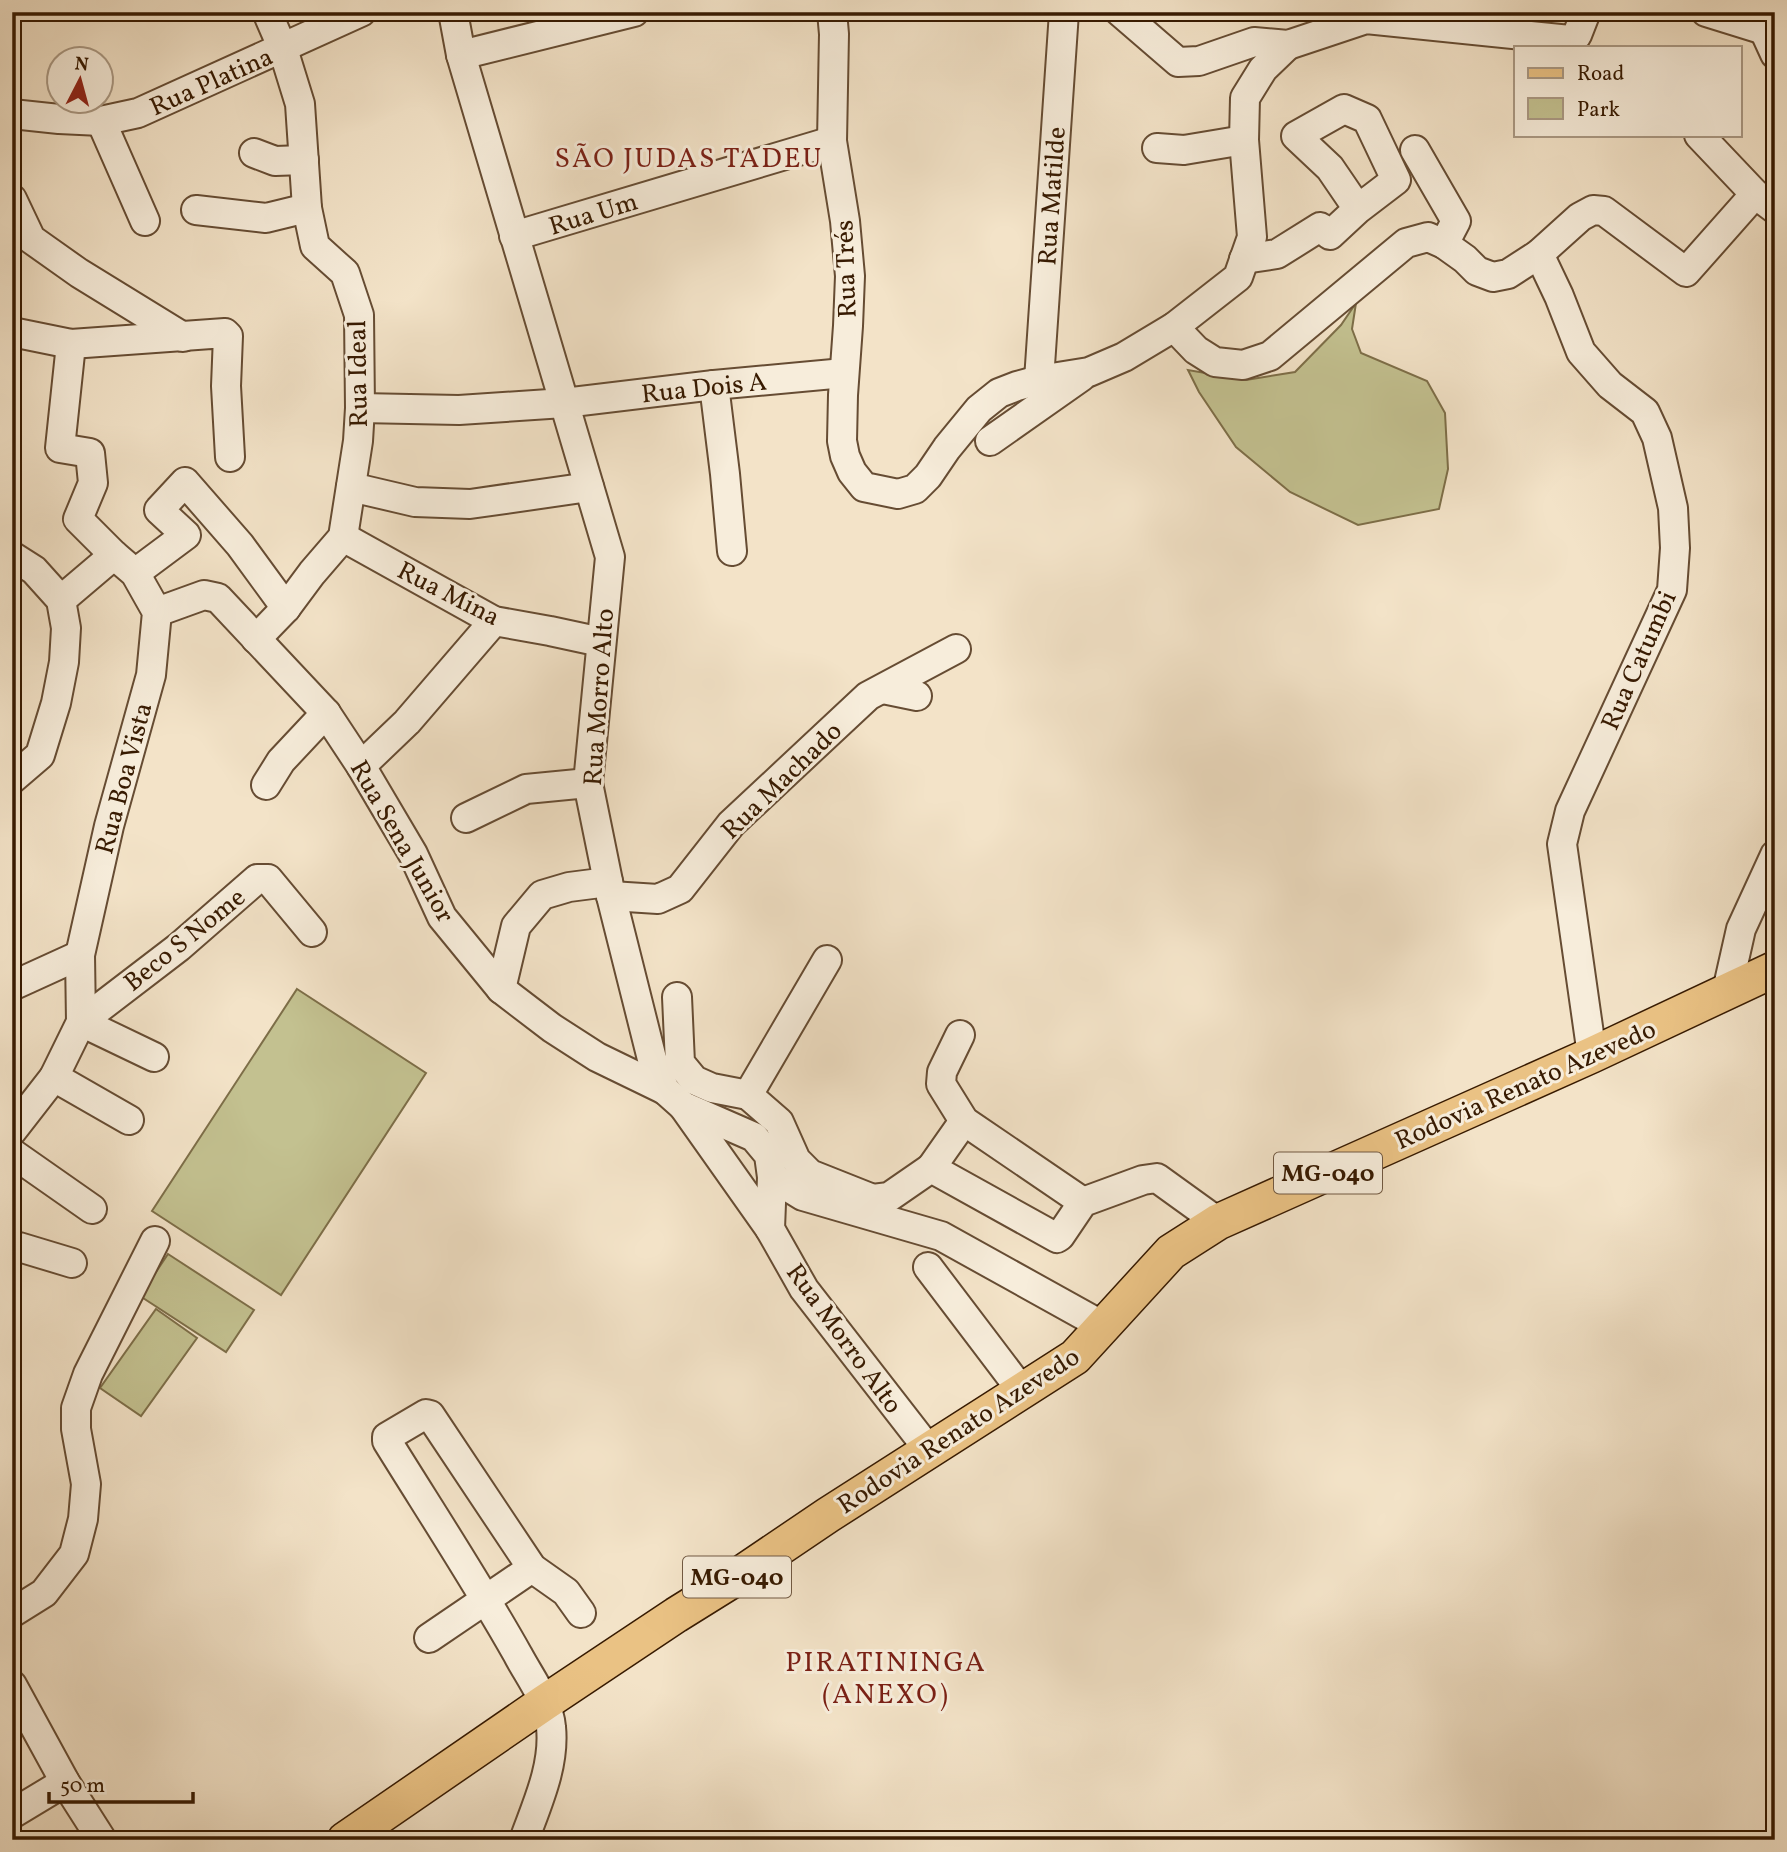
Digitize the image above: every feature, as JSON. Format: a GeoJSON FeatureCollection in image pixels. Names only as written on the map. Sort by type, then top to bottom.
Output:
{"type":"FeatureCollection","features":[{"type":"Feature","properties":{"kind":"main road","name":"Rodovia Renato Azevedo"},"geometry":{"type":"LineString","coordinates":[[345,1840],[544,1703],[1075,1357],[1171,1252],[1218,1222],[1592,1055],[1775,969]]}},
{"type":"Feature","properties":{"kind":"street","name":"Rua Ideal"},"geometry":{"type":"LineString","coordinates":[[267,12],[283,49],[300,104],[307,208],[315,246],[345,273],[359,315],[358,441],[343,537]]}},
{"type":"Feature","properties":{"kind":"street","name":"Rua Platina"},"geometry":{"type":"LineString","coordinates":[[12,114],[101,121],[138,113],[361,12]]}},
{"type":"Feature","properties":{"kind":"street","name":"Rua Morro Alto"},"geometry":{"type":"LineString","coordinates":[[453,12],[461,55],[610,557],[588,783],[610,889],[652,1059],[674,1098],[770,1229],[804,1289],[929,1450]]}},
{"type":"Feature","properties":{"kind":"street"},"geometry":{"type":"LineString","coordinates":[[461,55],[634,12]]}},
{"type":"Feature","properties":{"kind":"street","name":"Rua Trés"},"geometry":{"type":"LineString","coordinates":[[832,12],[832,141],[845,221],[850,276],[842,441],[852,472],[864,487],[898,494],[915,489],[979,409],[999,393],[1039,380]]}},
{"type":"Feature","properties":{"kind":"street","name":"Rua Matilde"},"geometry":{"type":"LineString","coordinates":[[1039,380],[1064,12]]}},
{"type":"Feature","properties":{"kind":"street"},"geometry":{"type":"LineString","coordinates":[[1120,12],[1178,62],[1199,61],[1254,42],[1288,45],[1366,19],[1463,20],[1570,40],[1577,35],[1586,12]]}},
{"type":"Feature","properties":{"kind":"street"},"geometry":{"type":"LineString","coordinates":[[1706,12],[1771,37]]}},
{"type":"Feature","properties":{"kind":"street"},"geometry":{"type":"LineString","coordinates":[[990,441],[1089,372],[1124,357],[1174,327],[1238,277],[1252,237],[1244,139],[1245,98],[1263,69],[1288,45]]}},
{"type":"Feature","properties":{"kind":"street"},"geometry":{"type":"LineString","coordinates":[[101,121],[145,221]]}},
{"type":"Feature","properties":{"kind":"street"},"geometry":{"type":"LineString","coordinates":[[1174,327],[1196,350],[1215,362],[1243,365],[1270,356],[1406,243],[1428,237],[1444,244],[1477,271],[1493,277],[1508,274],[1539,254],[1580,217],[1593,210],[1604,211],[1686,272],[1765,201],[1700,136]]}},
{"type":"Feature","properties":{"kind":"street"},"geometry":{"type":"LineString","coordinates":[[1157,148],[1184,150],[1244,139]]}},
{"type":"Feature","properties":{"kind":"street","name":"Rua Um"},"geometry":{"type":"LineString","coordinates":[[514,236],[832,141]]}},
{"type":"Feature","properties":{"kind":"street"},"geometry":{"type":"LineString","coordinates":[[1415,150],[1456,221],[1444,244]]}},
{"type":"Feature","properties":{"kind":"street"},"geometry":{"type":"LineString","coordinates":[[254,153],[275,162],[304,160]]}},
{"type":"Feature","properties":{"kind":"street"},"geometry":{"type":"LineString","coordinates":[[12,199],[32,239],[79,273],[183,337]]}},
{"type":"Feature","properties":{"kind":"street"},"geometry":{"type":"LineString","coordinates":[[196,210],[267,218],[307,208]]}},
{"type":"Feature","properties":{"kind":"street"},"geometry":{"type":"LineString","coordinates":[[1244,259],[1278,254],[1320,227],[1330,235],[1358,209]]}},
{"type":"Feature","properties":{"kind":"street","name":"Rua Catumbi"},"geometry":{"type":"LineString","coordinates":[[1539,254],[1559,296],[1580,352],[1610,385],[1645,412],[1657,438],[1674,521],[1672,590],[1570,811],[1562,844],[1592,1055]]}},
{"type":"Feature","properties":{"kind":"street"},"geometry":{"type":"LineString","coordinates":[[12,332],[71,344],[225,333],[228,336],[226,386],[230,457]]}},
{"type":"Feature","properties":{"kind":"street"},"geometry":{"type":"LineString","coordinates":[[71,344],[60,448],[90,453],[93,483],[78,519],[125,564],[157,612]]}},
{"type":"Feature","properties":{"kind":"street"},"geometry":{"type":"LineString","coordinates":[[1039,380],[1089,372]]}},
{"type":"Feature","properties":{"kind":"street","name":"Rua Dois A"},"geometry":{"type":"LineString","coordinates":[[360,408],[459,410],[564,403],[844,373]]}},
{"type":"Feature","properties":{"kind":"street"},"geometry":{"type":"LineString","coordinates":[[714,385],[732,551]]}},
{"type":"Feature","properties":{"kind":"street"},"geometry":{"type":"LineString","coordinates":[[61,600],[125,564],[186,535],[159,510],[185,482],[240,545],[286,608]]}},
{"type":"Feature","properties":{"kind":"street"},"geometry":{"type":"LineString","coordinates":[[351,487],[415,502],[470,504],[589,487]]}},
{"type":"Feature","properties":{"kind":"street"},"geometry":{"type":"LineString","coordinates":[[256,639],[286,608],[343,537]]}},
{"type":"Feature","properties":{"kind":"street","name":"Rua Mina"},"geometry":{"type":"LineString","coordinates":[[343,537],[494,621],[601,642]]}},
{"type":"Feature","properties":{"kind":"street"},"geometry":{"type":"LineString","coordinates":[[12,556],[34,570],[61,600],[66,628],[64,662],[56,704],[40,755],[12,779]]}},
{"type":"Feature","properties":{"kind":"street","name":"Rua Sena Junior"},"geometry":{"type":"LineString","coordinates":[[157,612],[204,594],[218,598],[326,713],[413,854],[442,917],[501,989],[552,1028],[597,1057],[674,1098]]}},
{"type":"Feature","properties":{"kind":"street","name":"Rua Boa Vista"},"geometry":{"type":"LineString","coordinates":[[12,1131],[54,1077],[81,1021],[80,955],[109,826],[150,675],[157,612]]}},
{"type":"Feature","properties":{"kind":"street"},"geometry":{"type":"LineString","coordinates":[[361,766],[407,722],[494,621]]}},
{"type":"Feature","properties":{"kind":"street","name":"Rua Machado"},"geometry":{"type":"LineString","coordinates":[[501,989],[516,926],[542,895],[569,887],[610,889],[658,899],[680,889],[731,824],[869,696],[956,649]]}},
{"type":"Feature","properties":{"kind":"street"},"geometry":{"type":"LineString","coordinates":[[883,689],[917,696]]}},
{"type":"Feature","properties":{"kind":"street"},"geometry":{"type":"LineString","coordinates":[[266,785],[281,761],[326,713]]}},
{"type":"Feature","properties":{"kind":"street"},"geometry":{"type":"LineString","coordinates":[[466,818],[526,789],[588,783]]}},
{"type":"Feature","properties":{"kind":"street"},"geometry":{"type":"LineString","coordinates":[[1727,991],[1741,929],[1775,855]]}},
{"type":"Feature","properties":{"kind":"street","name":"Beco S Nome"},"geometry":{"type":"LineString","coordinates":[[81,1021],[179,947],[257,879],[268,879],[312,932]]}},
{"type":"Feature","properties":{"kind":"street"},"geometry":{"type":"LineString","coordinates":[[12,986],[80,955]]}},
{"type":"Feature","properties":{"kind":"street"},"geometry":{"type":"LineString","coordinates":[[748,1095],[827,960]]}},
{"type":"Feature","properties":{"kind":"street"},"geometry":{"type":"LineString","coordinates":[[677,997],[680,1063],[694,1080],[712,1088],[748,1095],[779,1122],[796,1160],[810,1174],[873,1199],[888,1197],[931,1168],[964,1121]]}},
{"type":"Feature","properties":{"kind":"street"},"geometry":{"type":"LineString","coordinates":[[81,1021],[154,1057]]}},
{"type":"Feature","properties":{"kind":"street"},"geometry":{"type":"LineString","coordinates":[[960,1035],[942,1073],[941,1084],[964,1121],[1083,1202]]}},
{"type":"Feature","properties":{"kind":"street"},"geometry":{"type":"LineString","coordinates":[[54,1077],[130,1120]]}},
{"type":"Feature","properties":{"kind":"street"},"geometry":{"type":"LineString","coordinates":[[674,1098],[754,1137],[769,1156],[772,1177],[770,1229]]}},
{"type":"Feature","properties":{"kind":"street"},"geometry":{"type":"LineString","coordinates":[[12,1153],[92,1209]]}},
{"type":"Feature","properties":{"kind":"street"},"geometry":{"type":"LineString","coordinates":[[931,1168],[1057,1238],[1083,1202],[1143,1180],[1157,1178],[1218,1222]]}},
{"type":"Feature","properties":{"kind":"street"},"geometry":{"type":"LineString","coordinates":[[772,1177],[803,1196],[941,1236],[1103,1326]]}},
{"type":"Feature","properties":{"kind":"street"},"geometry":{"type":"LineString","coordinates":[[12,1613],[44,1593],[74,1554],[83,1518],[86,1484],[76,1429],[76,1408],[88,1374],[155,1241]]}},
{"type":"Feature","properties":{"kind":"street"},"geometry":{"type":"LineString","coordinates":[[12,1246],[72,1264]]}},
{"type":"Feature","properties":{"kind":"street"},"geometry":{"type":"LineString","coordinates":[[928,1267],[1022,1391]]}},
{"type":"Feature","properties":{"kind":"street"},"geometry":{"type":"LineString","coordinates":[[524,1840],[545,1780],[552,1750],[551,1724],[544,1703],[486,1599],[387,1437],[426,1414],[430,1415],[532,1568],[566,1592],[582,1613]]}},
{"type":"Feature","properties":{"kind":"street"},"geometry":{"type":"LineString","coordinates":[[429,1638],[532,1568]]}},
{"type":"Feature","properties":{"kind":"street"},"geometry":{"type":"LineString","coordinates":[[12,1685],[65,1782],[102,1840]]}},
{"type":"Feature","properties":{"kind":"street"},"geometry":{"type":"LineString","coordinates":[[12,1814],[65,1782]]}},
{"type":"Feature","properties":{"kind":"green space"},"geometry":{"type":"Polygon","coordinates":[[[1356,303],[1352,329],[1361,353],[1427,381],[1445,413],[1448,469],[1439,509],[1358,525],[1290,492],[1236,447],[1199,392],[1188,370],[1246,380],[1295,372],[1341,325],[1356,303]]]}},
{"type":"Feature","properties":{"kind":"green space"},"geometry":{"type":"Polygon","coordinates":[[[297,989],[426,1073],[281,1295],[152,1211],[297,989]]]}},
{"type":"Feature","properties":{"kind":"green space"},"geometry":{"type":"Polygon","coordinates":[[[168,1254],[254,1310],[226,1352],[140,1296],[168,1254]]]}},
{"type":"Feature","properties":{"kind":"green space"},"geometry":{"type":"Polygon","coordinates":[[[156,1309],[197,1338],[141,1416],[100,1388],[156,1309]]]}},
{"type":"Feature","properties":{"kind":"district","name":"SÃO JUDAS TADEU"},"geometry":{"type":"Point","coordinates":[689,157]}},
{"type":"Feature","properties":{"kind":"district","name":"PIRATININGA (ANEXO)"},"geometry":{"type":"Point","coordinates":[886,1677]}}]}
